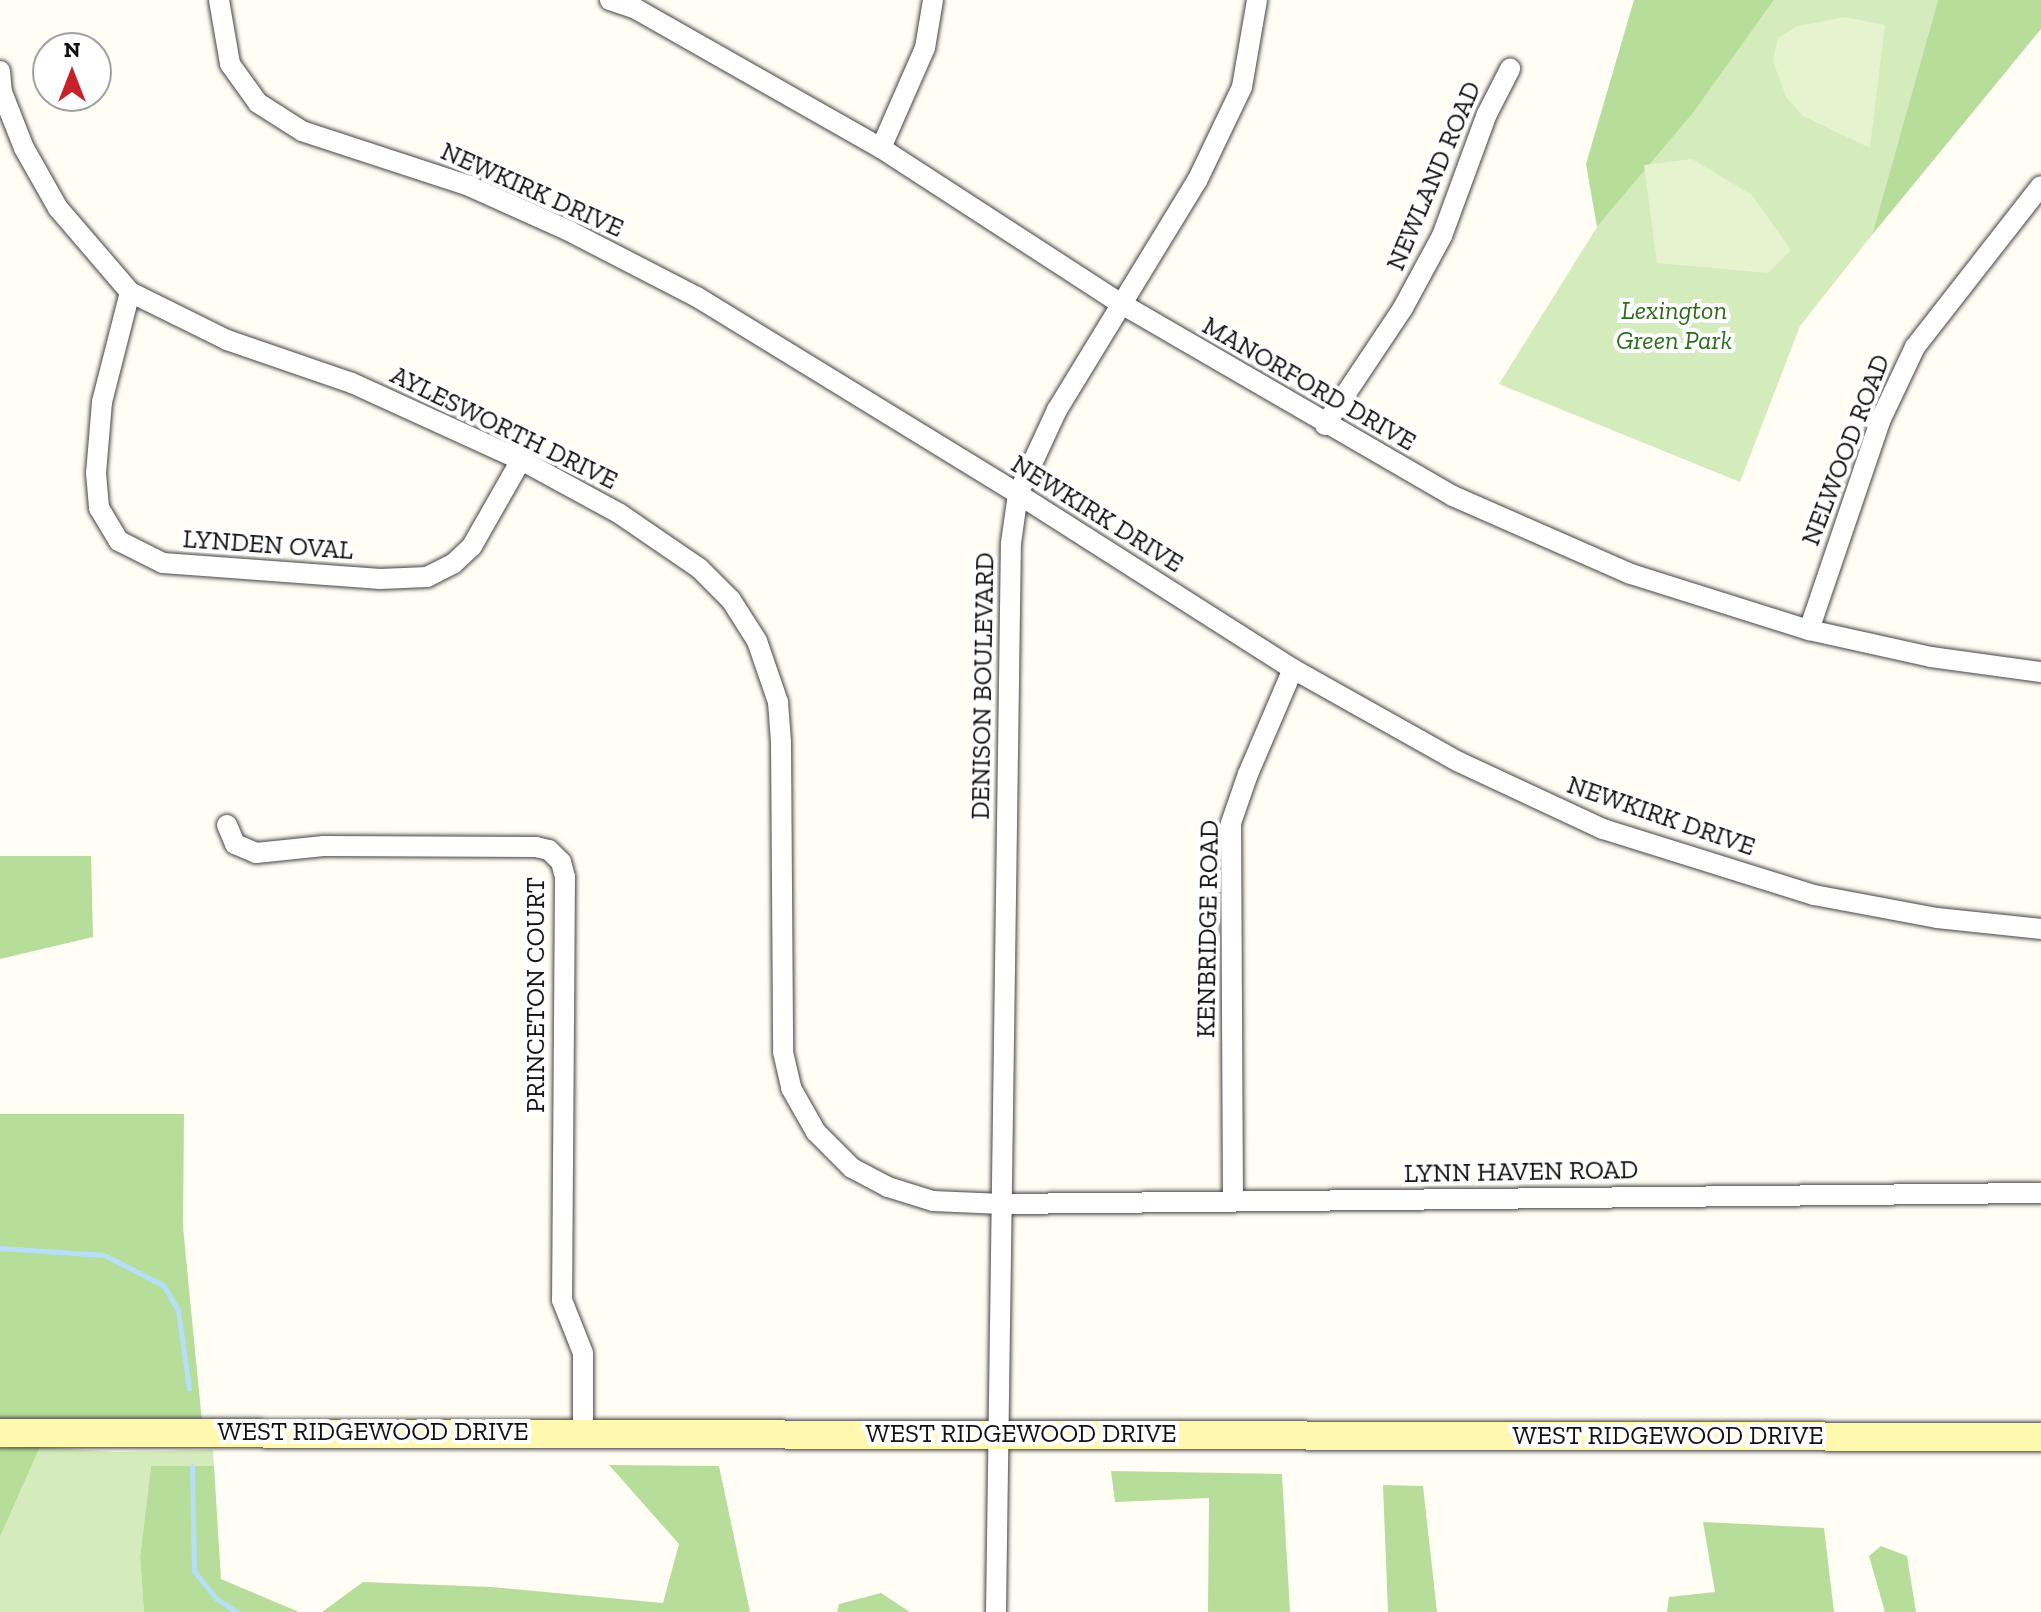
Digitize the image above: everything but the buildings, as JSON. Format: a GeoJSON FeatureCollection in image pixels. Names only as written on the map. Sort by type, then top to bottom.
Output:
{"type":"FeatureCollection","features":[{"type":"Feature","properties":{"kind":"main road","name":"WEST RIDGEWOOD DRIVE"},"geometry":{"type":"LineString","coordinates":[[0,1433],[2041,1437]]}},
{"type":"Feature","properties":{"kind":"street","name":"NEWKIRK DRIVE"},"geometry":{"type":"LineString","coordinates":[[219,0],[230,64],[258,103],[302,131],[469,186],[569,231],[697,297],[1018,494],[1293,669],[1459,762],[1603,829],[1814,895],[1937,918],[2041,929]]}},
{"type":"Feature","properties":{"kind":"street","name":"MANORFORD DRIVE"},"geometry":{"type":"LineString","coordinates":[[610,0],[637,5],[881,148],[1120,303],[1325,425],[1453,496],[1631,574],[1809,630],[1931,657],[2041,672]]}},
{"type":"Feature","properties":{"kind":"street"},"geometry":{"type":"LineString","coordinates":[[881,148],[925,48],[933,0]]}},
{"type":"Feature","properties":{"kind":"street","name":"DENISON BOULEVARD"},"geometry":{"type":"LineString","coordinates":[[996,1612],[1011,543],[1018,494],[1057,410],[1197,181],[1242,87],[1257,0]]}},
{"type":"Feature","properties":{"kind":"street","name":"NEWLAND ROAD"},"geometry":{"type":"LineString","coordinates":[[1325,425],[1403,308],[1442,236],[1487,114],[1510,69]]}},
{"type":"Feature","properties":{"kind":"street","name":"AYLESWORTH DRIVE"},"geometry":{"type":"LineString","coordinates":[[0,71],[2,92],[24,148],[58,208],[130,292],[227,340],[352,383],[521,460],[620,514],[699,568],[731,600],[757,641],[778,702],[781,742],[783,1052],[791,1088],[816,1132],[852,1168],[888,1187],[933,1201],[1002,1204]]}},
{"type":"Feature","properties":{"kind":"street","name":"NELWOOD ROAD"},"geometry":{"type":"LineString","coordinates":[[1809,630],[1876,432],[1915,347],[2041,186]]}},
{"type":"Feature","properties":{"kind":"street","name":"LYNDEN OVAL"},"geometry":{"type":"LineString","coordinates":[[130,292],[102,402],[96,473],[99,508],[119,541],[163,563],[380,579],[427,577],[453,564],[472,546],[521,460]]}},
{"type":"Feature","properties":{"kind":"street","name":"KENBRIDGE ROAD"},"geometry":{"type":"LineString","coordinates":[[1233,1201],[1231,823],[1248,774],[1293,669]]}},
{"type":"Feature","properties":{"kind":"street","name":"PRINCETON COURT"},"geometry":{"type":"LineString","coordinates":[[227,825],[235,844],[256,853],[324,846],[536,847],[549,850],[561,862],[565,877],[562,1300],[583,1353],[583,1432]]}},
{"type":"Feature","properties":{"kind":"street","name":"LYNN HAVEN ROAD"},"geometry":{"type":"LineString","coordinates":[[1002,1204],[2041,1193]]}},
{"type":"Feature","properties":{"kind":"green space"},"geometry":{"type":"Polygon","coordinates":[[[1634,0],[1774,0],[1693,113],[1597,227],[1586,164],[1634,0]]]}},
{"type":"Feature","properties":{"kind":"green space","name":"Lexington Green Park"},"geometry":{"type":"Polygon","coordinates":[[[1774,0],[1938,0],[1872,235],[1800,326],[1740,482],[1499,384],[1597,227],[1693,113],[1774,0]]]}},
{"type":"Feature","properties":{"kind":"green space"},"geometry":{"type":"Polygon","coordinates":[[[1938,0],[2041,0],[2041,29],[1872,235],[1938,0]]]}},
{"type":"Feature","properties":{"kind":"green space"},"geometry":{"type":"Polygon","coordinates":[[[1845,17],[1885,25],[1870,148],[1803,116],[1786,97],[1773,61],[1778,38],[1798,26],[1845,17]]]}},
{"type":"Feature","properties":{"kind":"green space"},"geometry":{"type":"Polygon","coordinates":[[[1692,159],[1752,195],[1791,250],[1768,273],[1657,263],[1644,165],[1692,159]]]}},
{"type":"Feature","properties":{"kind":"green space"},"geometry":{"type":"Polygon","coordinates":[[[0,856],[91,856],[93,937],[0,959],[0,856]]]}},
{"type":"Feature","properties":{"kind":"green space"},"geometry":{"type":"Polygon","coordinates":[[[0,1114],[184,1114],[183,1227],[202,1422],[0,1419],[0,1114]]]}},
{"type":"Feature","properties":{"kind":"green space"},"geometry":{"type":"Polygon","coordinates":[[[40,1447],[117,1452],[213,1450],[214,1466],[151,1466],[140,1557],[144,1612],[0,1612],[0,1537],[40,1447]]]}},
{"type":"Feature","properties":{"kind":"green space"},"geometry":{"type":"Polygon","coordinates":[[[40,1447],[0,1537],[0,1448],[40,1447]]]}},
{"type":"Feature","properties":{"kind":"green space"},"geometry":{"type":"Polygon","coordinates":[[[609,1465],[719,1466],[750,1612],[322,1612],[363,1582],[491,1587],[663,1603],[679,1544],[609,1465]]]}},
{"type":"Feature","properties":{"kind":"green space"},"geometry":{"type":"Polygon","coordinates":[[[151,1466],[214,1466],[221,1579],[299,1612],[144,1612],[140,1557],[151,1466]]]}},
{"type":"Feature","properties":{"kind":"green space"},"geometry":{"type":"Polygon","coordinates":[[[1111,1471],[1282,1474],[1290,1612],[1208,1612],[1209,1498],[1115,1502],[1111,1471]]]}},
{"type":"Feature","properties":{"kind":"green space"},"geometry":{"type":"Polygon","coordinates":[[[1383,1485],[1423,1486],[1437,1612],[1388,1612],[1383,1485]]]}},
{"type":"Feature","properties":{"kind":"green space"},"geometry":{"type":"Polygon","coordinates":[[[1703,1522],[1824,1528],[1834,1612],[1667,1612],[1669,1597],[1715,1592],[1703,1522]]]}},
{"type":"Feature","properties":{"kind":"green space"},"geometry":{"type":"Polygon","coordinates":[[[1881,1546],[1907,1556],[1916,1612],[1885,1612],[1869,1556],[1881,1546]]]}},
{"type":"Feature","properties":{"kind":"green space"},"geometry":{"type":"Polygon","coordinates":[[[881,1593],[910,1612],[837,1612],[839,1604],[881,1593]]]}},
{"type":"Feature","properties":{"kind":"waterway"},"geometry":{"type":"LineString","coordinates":[[0,1248],[104,1255],[163,1285],[178,1310],[189,1388]]}},
{"type":"Feature","properties":{"kind":"waterway"},"geometry":{"type":"LineString","coordinates":[[192,1466],[194,1571],[217,1599],[237,1612]]}}]}
